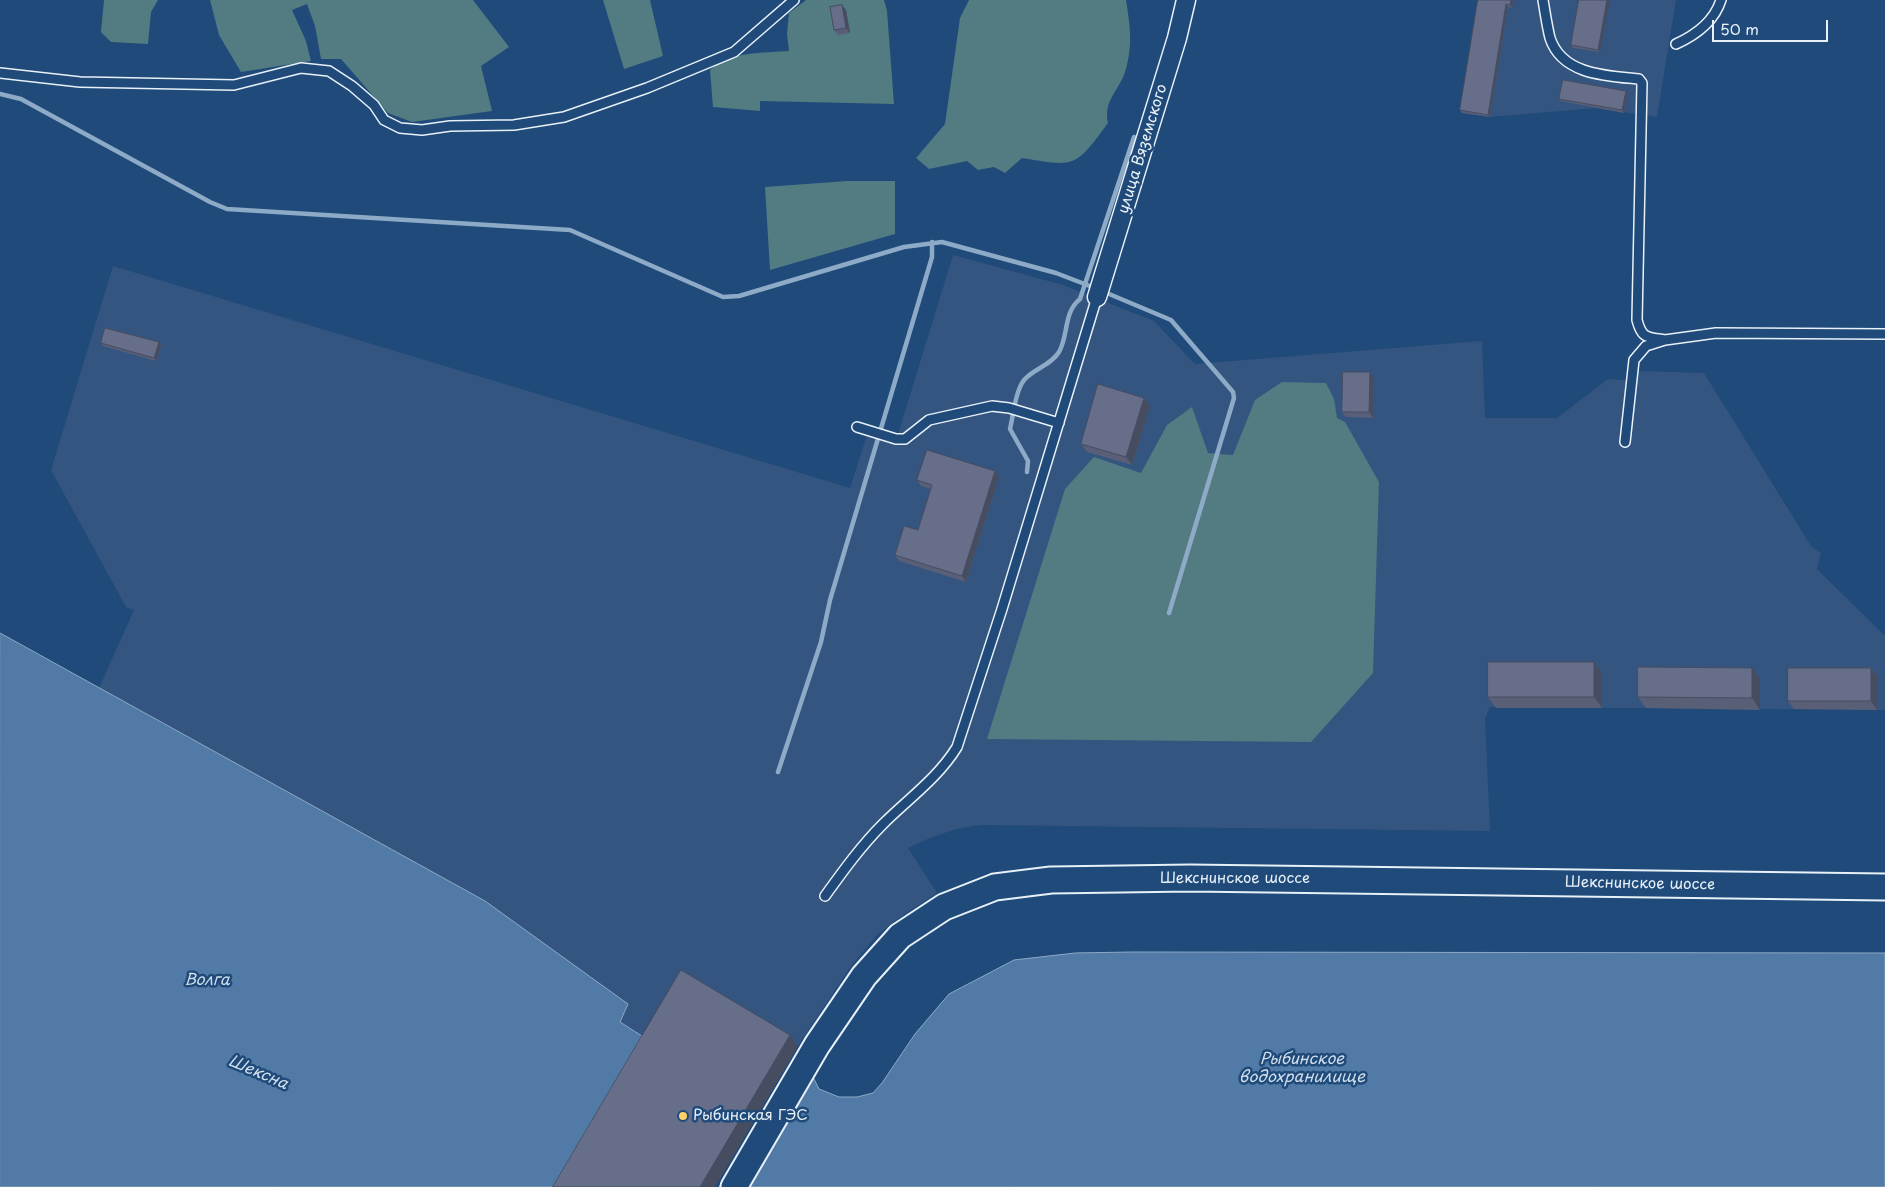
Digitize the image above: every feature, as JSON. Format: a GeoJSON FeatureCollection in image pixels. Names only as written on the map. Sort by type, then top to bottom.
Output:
{"type":"FeatureCollection","features":[{"type":"Feature","properties":{"kind":"main road","name":"Шекснинское шоссе"},"geometry":{"type":"LineString","coordinates":[[734,1187],[817,1045],[864,976],[900,936],[944,907],[996,887],[1052,880],[1190,878],[1885,887]]}},
{"type":"Feature","properties":{"kind":"street","name":"улица Вяземского"},"geometry":{"type":"LineString","coordinates":[[1097,297],[1177,38],[1186,0]]}},
{"type":"Feature","properties":{"kind":"lane"},"geometry":{"type":"LineString","coordinates":[[0,73],[80,82],[234,85],[301,68],[329,71],[352,86],[374,105],[384,120],[400,128],[422,130],[450,126],[514,125],[564,117],[647,88],[734,52],[794,0]]}},
{"type":"Feature","properties":{"kind":"lane"},"geometry":{"type":"LineString","coordinates":[[1543,0],[1550,39],[1556,51],[1569,64],[1588,71],[1639,79],[1642,82],[1637,320],[1640,332],[1646,337],[1665,340]]}},
{"type":"Feature","properties":{"kind":"lane"},"geometry":{"type":"LineString","coordinates":[[1676,44],[1706,26],[1721,0]]}},
{"type":"Feature","properties":{"kind":"lane"},"geometry":{"type":"LineString","coordinates":[[825,896],[866,842],[927,785],[957,747],[994,635],[1097,297]]}},
{"type":"Feature","properties":{"kind":"lane"},"geometry":{"type":"LineString","coordinates":[[1625,442],[1634,360],[1646,346],[1665,340],[1716,333],[1885,334]]}},
{"type":"Feature","properties":{"kind":"lane"},"geometry":{"type":"LineString","coordinates":[[857,427],[896,439],[904,438],[929,420],[992,406],[1009,408],[1059,423]]}},
{"type":"Feature","properties":{"kind":"shaded area"},"geometry":{"type":"Polygon","coordinates":[[[1480,0],[1676,0],[1657,117],[1596,108],[1490,117],[1462,113],[1480,0]]]}},
{"type":"Feature","properties":{"kind":"shaded area"},"geometry":{"type":"Polygon","coordinates":[[[953,255],[1063,285],[1154,321],[1195,364],[1482,341],[1485,418],[1557,418],[1608,379],[1638,381],[1639,371],[1704,373],[1811,546],[1821,553],[1817,569],[1885,636],[1885,710],[1490,707],[1485,719],[1490,831],[981,825],[956,829],[930,838],[908,848],[937,893],[900,917],[876,936],[849,969],[798,1046],[715,1187],[553,1187],[642,1036],[620,1022],[628,1004],[484,901],[99,688],[134,610],[126,607],[51,470],[113,266],[850,488],[867,435],[895,444],[953,255]]]}},
{"type":"Feature","properties":{"kind":"green space"},"geometry":{"type":"Polygon","coordinates":[[[104,0],[158,0],[151,12],[148,44],[111,42],[101,32],[104,0]]]}},
{"type":"Feature","properties":{"kind":"green space"},"geometry":{"type":"Polygon","coordinates":[[[210,0],[473,0],[509,47],[481,66],[492,111],[412,122],[388,113],[341,59],[321,59],[315,26],[307,4],[292,10],[306,41],[311,61],[241,72],[219,35],[210,0]]]}},
{"type":"Feature","properties":{"kind":"green space"},"geometry":{"type":"Polygon","coordinates":[[[603,0],[650,0],[663,56],[624,69],[603,0]]]}},
{"type":"Feature","properties":{"kind":"green space"},"geometry":{"type":"Polygon","coordinates":[[[806,0],[884,0],[887,11],[894,104],[760,101],[760,111],[713,107],[710,70],[727,59],[737,56],[789,51],[787,34],[789,13],[806,0]]]}},
{"type":"Feature","properties":{"kind":"green space"},"geometry":{"type":"Polygon","coordinates":[[[969,0],[1126,0],[1130,26],[1130,43],[1126,69],[1110,101],[1107,115],[1108,123],[1081,156],[1073,161],[1064,163],[1022,158],[1005,173],[994,167],[978,170],[967,161],[929,169],[916,158],[945,124],[960,18],[969,0]]]}},
{"type":"Feature","properties":{"kind":"green space"},"geometry":{"type":"Polygon","coordinates":[[[847,181],[895,181],[895,234],[770,270],[765,187],[847,181]]]}},
{"type":"Feature","properties":{"kind":"green space"},"geometry":{"type":"Polygon","coordinates":[[[1282,382],[1326,383],[1334,399],[1337,418],[1345,422],[1379,482],[1373,673],[1311,742],[987,739],[1065,489],[1094,457],[1141,473],[1167,425],[1192,407],[1208,453],[1233,455],[1255,400],[1282,382]]]}},
{"type":"Feature","properties":{"kind":"water","name":"Волга"},"geometry":{"type":"Polygon","coordinates":[[[0,633],[485,901],[628,1004],[620,1022],[642,1036],[553,1187],[0,1187],[0,633]]]}},
{"type":"Feature","properties":{"kind":"water","name":"Рыбинское водохранилище"},"geometry":{"type":"Polygon","coordinates":[[[1075,953],[1885,953],[1885,1187],[719,1187],[793,1068],[808,1067],[819,1089],[839,1097],[857,1097],[873,1093],[882,1083],[915,1034],[949,994],[1014,960],[1075,953]]]}},
{"type":"Feature","properties":{"kind":"building"},"geometry":{"type":"Polygon","coordinates":[[[1478,0],[1511,0],[1510,5],[1506,4],[1488,115],[1460,110],[1478,0]]]}},
{"type":"Feature","properties":{"kind":"building"},"geometry":{"type":"Polygon","coordinates":[[[1579,0],[1607,0],[1598,50],[1571,45],[1579,0]]]}},
{"type":"Feature","properties":{"kind":"building"},"geometry":{"type":"Polygon","coordinates":[[[842,5],[846,28],[834,30],[830,7],[842,5]]]}},
{"type":"Feature","properties":{"kind":"building"},"geometry":{"type":"Polygon","coordinates":[[[1563,80],[1626,91],[1622,110],[1559,99],[1563,80]]]}},
{"type":"Feature","properties":{"kind":"building"},"geometry":{"type":"Polygon","coordinates":[[[105,328],[159,342],[154,358],[101,343],[105,328]]]}},
{"type":"Feature","properties":{"kind":"building"},"geometry":{"type":"Polygon","coordinates":[[[1343,372],[1370,372],[1369,412],[1342,412],[1343,372]]]}},
{"type":"Feature","properties":{"kind":"building"},"geometry":{"type":"Polygon","coordinates":[[[1098,384],[1144,398],[1126,457],[1081,444],[1098,384]]]}},
{"type":"Feature","properties":{"kind":"building"},"geometry":{"type":"Polygon","coordinates":[[[927,450],[995,471],[962,576],[895,555],[904,526],[918,530],[932,485],[917,480],[927,450]]]}},
{"type":"Feature","properties":{"kind":"building"},"geometry":{"type":"Polygon","coordinates":[[[1488,662],[1594,662],[1594,697],[1488,697],[1488,662]]]}},
{"type":"Feature","properties":{"kind":"building"},"geometry":{"type":"Polygon","coordinates":[[[1638,667],[1752,668],[1752,698],[1638,697],[1638,667]]]}},
{"type":"Feature","properties":{"kind":"building"},"geometry":{"type":"Polygon","coordinates":[[[1788,668],[1871,668],[1871,701],[1788,701],[1788,668]]]}},
{"type":"Feature","properties":{"kind":"building","name":"Рыбинская ГЭС"},"geometry":{"type":"Polygon","coordinates":[[[681,970],[790,1035],[700,1187],[553,1187],[681,970]]]}},
{"type":"Feature","properties":{"kind":"waterway"},"geometry":{"type":"LineString","coordinates":[[0,94],[21,99],[210,202],[227,209],[570,230],[723,297],[739,296],[904,247],[942,242],[1056,273],[1095,288]]}},
{"type":"Feature","properties":{"kind":"waterway"},"geometry":{"type":"LineString","coordinates":[[1027,472],[1028,461],[1010,429],[1017,394],[1026,378],[1052,360],[1059,352],[1071,311],[1080,299],[1134,137]]}},
{"type":"Feature","properties":{"kind":"waterway"},"geometry":{"type":"LineString","coordinates":[[778,772],[821,642],[830,600],[932,257],[932,242]]}},
{"type":"Feature","properties":{"kind":"waterway"},"geometry":{"type":"LineString","coordinates":[[1102,291],[1171,320],[1233,392],[1234,398],[1169,613]]}},
{"type":"Feature","properties":{"kind":"place","name":"Рыбинская ГЭС"},"geometry":{"type":"Point","coordinates":[683,1116]}},
{"type":"Feature","properties":{"kind":"water label","name":"Шексна"},"geometry":{"type":"Point","coordinates":[258,1073]}}]}
